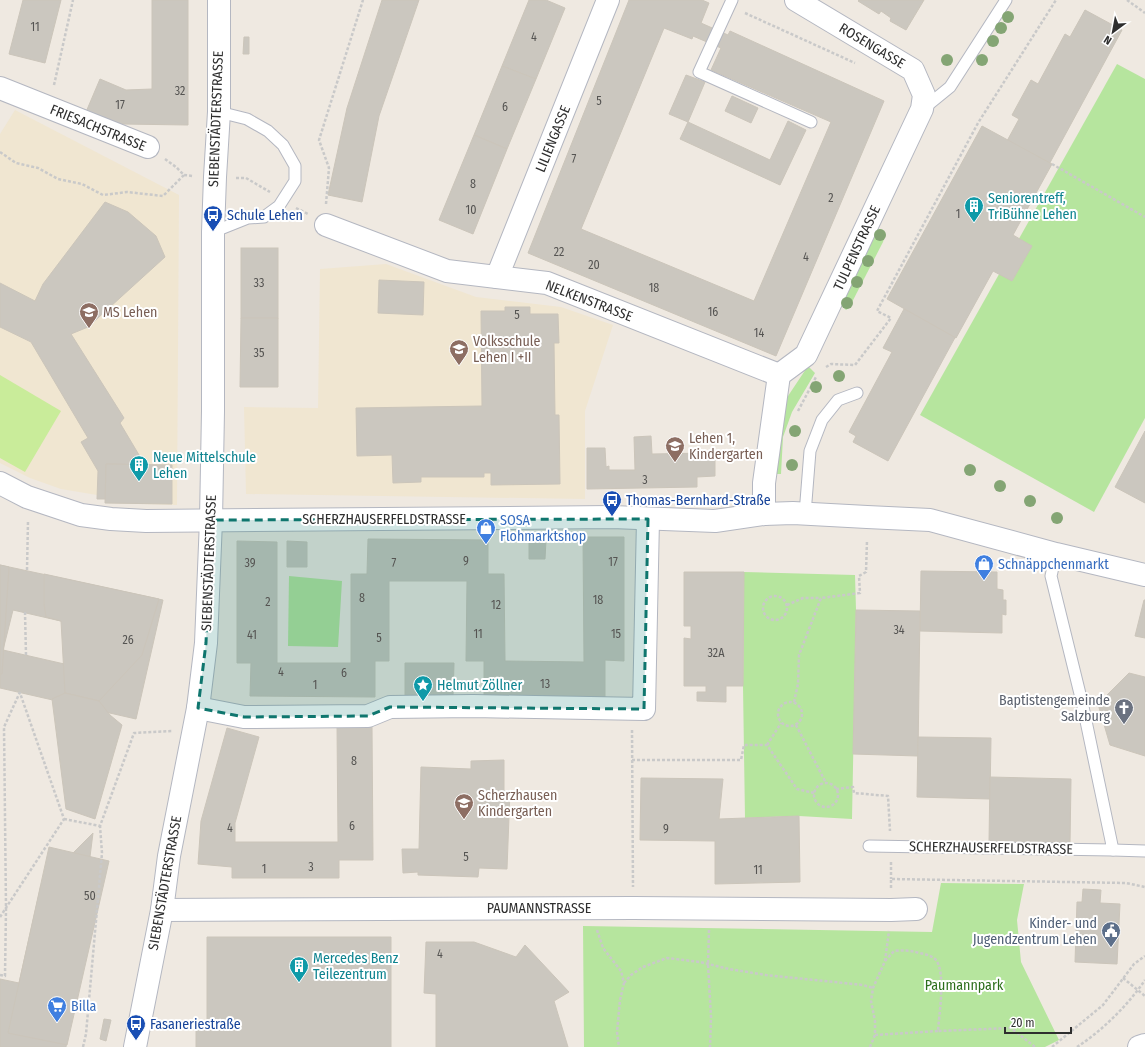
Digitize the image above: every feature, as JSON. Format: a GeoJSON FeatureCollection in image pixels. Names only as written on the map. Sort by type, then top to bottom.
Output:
{"type":"FeatureCollection","features":[{"type":"Feature","properties":{"kind":"street","name":"SIEBENSTÄDTERSTRASSE"},"geometry":{"type":"LineString","coordinates":[[135,1047],[162,910],[169,856],[198,708],[206,643],[211,520],[215,177],[219,112],[219,0]]}},
{"type":"Feature","properties":{"kind":"street","name":"LILIENGASSE"},"geometry":{"type":"LineString","coordinates":[[497,277],[608,0]]}},
{"type":"Feature","properties":{"kind":"street","name":"ROSENGASSE"},"geometry":{"type":"LineString","coordinates":[[796,0],[913,70],[924,95],[922,109]]}},
{"type":"Feature","properties":{"kind":"street","name":"FRIESACHSTRASSE"},"geometry":{"type":"LineString","coordinates":[[0,88],[148,147]]}},
{"type":"Feature","properties":{"kind":"street","name":"TULPENSTRASSE"},"geometry":{"type":"LineString","coordinates":[[779,375],[806,356],[922,109]]}},
{"type":"Feature","properties":{"kind":"street","name":"NELKENSTRASSE"},"geometry":{"type":"LineString","coordinates":[[326,225],[447,271],[547,283],[779,375]]}},
{"type":"Feature","properties":{"kind":"street"},"geometry":{"type":"LineString","coordinates":[[764,514],[764,483],[779,375]]}},
{"type":"Feature","properties":{"kind":"street","name":"SCHERZHAUSERFELDSTRASSE"},"geometry":{"type":"LineString","coordinates":[[0,483],[27,497],[80,515],[110,519],[146,521],[612,517],[715,521],[764,514],[805,514],[930,520],[1056,554],[1145,575]]}},
{"type":"Feature","properties":{"kind":"street"},"geometry":{"type":"LineString","coordinates":[[198,708],[244,717],[368,716],[390,707],[473,706],[644,709],[648,519]]}},
{"type":"Feature","properties":{"kind":"street","name":"PAUMANNSTRASSE"},"geometry":{"type":"LineString","coordinates":[[162,910],[594,908],[916,909]]}},
{"type":"Feature","properties":{"kind":"street"},"geometry":{"type":"LineString","coordinates":[[1138,1047],[1145,1045]]}},
{"type":"Feature","properties":{"kind":"lane","name":"TULPENSTRASSE"},"geometry":{"type":"LineString","coordinates":[[922,109],[950,87],[1006,0]]}},
{"type":"Feature","properties":{"kind":"lane"},"geometry":{"type":"LineString","coordinates":[[730,3],[699,72],[811,122]]}},
{"type":"Feature","properties":{"kind":"lane"},"geometry":{"type":"LineString","coordinates":[[214,232],[248,218],[264,217],[279,206],[295,181],[295,166],[283,145],[268,131],[247,119],[219,112]]}},
{"type":"Feature","properties":{"kind":"lane"},"geometry":{"type":"LineString","coordinates":[[805,514],[810,451],[822,420],[838,400],[856,392]]}},
{"type":"Feature","properties":{"kind":"lane"},"geometry":{"type":"LineString","coordinates":[[1056,554],[1051,576],[1082,702],[1112,850]]}},
{"type":"Feature","properties":{"kind":"lane","name":"SCHERZHAUSERFELDSTRASSE"},"geometry":{"type":"LineString","coordinates":[[868,846],[1145,851]]}},
{"type":"Feature","properties":{"kind":"path"},"geometry":{"type":"LineString","coordinates":[[46,106],[58,71],[73,0]]}},
{"type":"Feature","properties":{"kind":"path"},"geometry":{"type":"LineString","coordinates":[[326,225],[326,192],[329,168],[319,140],[363,0]]}},
{"type":"Feature","properties":{"kind":"path"},"geometry":{"type":"LineString","coordinates":[[806,356],[822,370],[831,364],[855,365],[891,318],[877,311],[978,123],[1056,0]]}},
{"type":"Feature","properties":{"kind":"path"},"geometry":{"type":"LineString","coordinates":[[1127,0],[1145,13]]}},
{"type":"Feature","properties":{"kind":"path"},"geometry":{"type":"LineString","coordinates":[[730,3],[859,65]]}},
{"type":"Feature","properties":{"kind":"path","name":"FRIESACHSTRASSE"},"geometry":{"type":"LineString","coordinates":[[148,147],[176,167],[184,175]]}},
{"type":"Feature","properties":{"kind":"path"},"geometry":{"type":"LineString","coordinates":[[0,152],[16,163],[38,168],[58,179],[82,184],[103,195],[127,192],[163,196],[184,175],[215,177]]}},
{"type":"Feature","properties":{"kind":"path"},"geometry":{"type":"LineString","coordinates":[[1052,164],[1145,216]]}},
{"type":"Feature","properties":{"kind":"path"},"geometry":{"type":"LineString","coordinates":[[787,605],[803,598],[821,598],[860,593],[859,576],[866,572],[867,517]]}},
{"type":"Feature","properties":{"kind":"path"},"geometry":{"type":"LineString","coordinates":[[27,570],[28,518]]}},
{"type":"Feature","properties":{"kind":"path"},"geometry":{"type":"LineString","coordinates":[[775,596],[783,599],[787,605],[784,616],[774,621],[766,617],[763,610],[764,602],[775,596]]}},
{"type":"Feature","properties":{"kind":"path"},"geometry":{"type":"LineString","coordinates":[[794,702],[798,684],[798,655],[821,598]]}},
{"type":"Feature","properties":{"kind":"path"},"geometry":{"type":"LineString","coordinates":[[25,612],[26,655]]}},
{"type":"Feature","properties":{"kind":"path"},"geometry":{"type":"LineString","coordinates":[[0,975],[5,976],[6,908],[4,727],[20,692],[64,819]]}},
{"type":"Feature","properties":{"kind":"path"},"geometry":{"type":"LineString","coordinates":[[786,702],[794,702],[802,711],[802,719],[796,724],[789,726],[781,723],[778,716],[780,708],[786,702]]}},
{"type":"Feature","properties":{"kind":"path"},"geometry":{"type":"LineString","coordinates":[[633,908],[632,722],[644,709]]}},
{"type":"Feature","properties":{"kind":"path"},"geometry":{"type":"LineString","coordinates":[[767,745],[781,723]]}},
{"type":"Feature","properties":{"kind":"path"},"geometry":{"type":"LineString","coordinates":[[796,724],[826,783],[830,784],[838,792],[837,800],[829,808],[821,807],[817,804],[814,797],[814,793],[818,786],[826,783]]}},
{"type":"Feature","properties":{"kind":"path"},"geometry":{"type":"LineString","coordinates":[[0,728],[4,727]]}},
{"type":"Feature","properties":{"kind":"path"},"geometry":{"type":"LineString","coordinates":[[83,1047],[86,1034],[102,853],[100,826],[134,733],[193,730]]}},
{"type":"Feature","properties":{"kind":"path"},"geometry":{"type":"LineString","coordinates":[[632,760],[741,760],[744,745],[767,745]]}},
{"type":"Feature","properties":{"kind":"path"},"geometry":{"type":"LineString","coordinates":[[767,745],[797,789],[814,793]]}},
{"type":"Feature","properties":{"kind":"path"},"geometry":{"type":"LineString","coordinates":[[836,789],[852,788],[854,793],[888,796],[891,910],[885,961],[873,988],[871,1001],[875,1035],[870,1047]]}},
{"type":"Feature","properties":{"kind":"path"},"geometry":{"type":"LineString","coordinates":[[64,819],[100,826]]}},
{"type":"Feature","properties":{"kind":"path"},"geometry":{"type":"LineString","coordinates":[[0,917],[64,819]]}},
{"type":"Feature","properties":{"kind":"path"},"geometry":{"type":"LineString","coordinates":[[891,879],[1126,883],[1145,887]]}},
{"type":"Feature","properties":{"kind":"path"},"geometry":{"type":"LineString","coordinates":[[594,908],[594,922],[603,948],[621,971],[624,983],[620,1000],[617,1032],[619,1047]]}},
{"type":"Feature","properties":{"kind":"path"},"geometry":{"type":"LineString","coordinates":[[710,908],[708,964],[711,1017],[710,1047]]}},
{"type":"Feature","properties":{"kind":"path"},"geometry":{"type":"LineString","coordinates":[[885,961],[894,951],[906,949],[929,955],[936,960],[940,970],[942,983],[938,1031]]}},
{"type":"Feature","properties":{"kind":"path"},"geometry":{"type":"LineString","coordinates":[[1052,1047],[1103,1005],[1134,964],[1145,956]]}},
{"type":"Feature","properties":{"kind":"path"},"geometry":{"type":"LineString","coordinates":[[624,983],[631,975],[643,967],[667,958],[700,962],[729,970],[863,985],[873,988]]}},
{"type":"Feature","properties":{"kind":"path"},"geometry":{"type":"LineString","coordinates":[[1123,978],[1145,996]]}},
{"type":"Feature","properties":{"kind":"path"},"geometry":{"type":"LineString","coordinates":[[1078,1047],[1111,1018],[1138,990],[1145,980]]}},
{"type":"Feature","properties":{"kind":"path"},"geometry":{"type":"LineString","coordinates":[[875,1035],[1011,1028],[1034,1047]]}},
{"type":"Feature","properties":{"kind":"highlighted area"},"geometry":{"type":"Polygon","coordinates":[[[648,519],[644,709],[390,707],[368,716],[244,717],[198,708],[206,643],[211,520],[648,519]]]}},
{"type":"Feature","properties":{"kind":"shaded area","name":"MS Lehen"},"geometry":{"type":"Polygon","coordinates":[[[15,110],[179,195],[177,505],[105,503],[105,499],[97,499],[97,495],[61,489],[30,478],[0,463],[0,134],[15,110]]]}},
{"type":"Feature","properties":{"kind":"shaded area","name":"Volksschule Lehen I +II"},"geometry":{"type":"Polygon","coordinates":[[[386,264],[476,297],[561,307],[613,325],[585,411],[585,499],[246,494],[244,407],[318,408],[320,269],[386,264]]]}},
{"type":"Feature","properties":{"kind":"green space"},"geometry":{"type":"Polygon","coordinates":[[[1117,64],[1145,79],[1145,418],[1094,512],[920,415],[1117,64]]]}},
{"type":"Feature","properties":{"kind":"green space"},"geometry":{"type":"Polygon","coordinates":[[[881,229],[884,231],[885,236],[883,242],[849,308],[846,310],[842,304],[872,236],[877,230],[881,229]]]}},
{"type":"Feature","properties":{"kind":"green space"},"geometry":{"type":"Polygon","coordinates":[[[808,366],[815,373],[792,412],[783,437],[781,474],[774,474],[782,405],[808,366]]]}},
{"type":"Feature","properties":{"kind":"green space"},"geometry":{"type":"Polygon","coordinates":[[[0,375],[61,411],[25,472],[0,458],[0,375]]]}},
{"type":"Feature","properties":{"kind":"green space"},"geometry":{"type":"Polygon","coordinates":[[[744,572],[855,575],[856,610],[852,819],[799,816],[745,818],[743,686],[744,572]]]}},
{"type":"Feature","properties":{"kind":"green space"},"geometry":{"type":"Polygon","coordinates":[[[289,576],[342,581],[338,647],[288,646],[289,576]]]}},
{"type":"Feature","properties":{"kind":"green space","name":"Paumannpark"},"geometry":{"type":"Polygon","coordinates":[[[941,883],[1024,884],[1017,920],[1021,962],[1059,1040],[1045,1047],[584,1047],[583,926],[932,932],[941,883]]]}},
{"type":"Feature","properties":{"kind":"building"},"geometry":{"type":"Polygon","coordinates":[[[23,0],[61,0],[45,63],[9,54],[23,0]]]}},
{"type":"Feature","properties":{"kind":"building"},"geometry":{"type":"Polygon","coordinates":[[[152,0],[188,0],[188,125],[122,124],[86,112],[100,79],[126,90],[152,89],[152,0]]]}},
{"type":"Feature","properties":{"kind":"building"},"geometry":{"type":"Polygon","coordinates":[[[382,0],[419,0],[379,116],[362,202],[328,195],[347,108],[382,0]]]}},
{"type":"Feature","properties":{"kind":"building"},"geometry":{"type":"Polygon","coordinates":[[[529,0],[546,0],[565,8],[536,79],[502,66],[529,0]]]}},
{"type":"Feature","properties":{"kind":"building"},"geometry":{"type":"Polygon","coordinates":[[[629,0],[702,0],[709,3],[701,23],[728,35],[730,31],[884,101],[776,356],[528,253],[629,0]],[[664,28],[581,229],[754,301],[831,122],[711,70],[721,48],[693,36],[692,39],[664,28]]]}},
{"type":"Feature","properties":{"kind":"building"},"geometry":{"type":"Polygon","coordinates":[[[924,0],[906,30],[890,21],[891,18],[881,11],[879,14],[858,1],[924,0]]]}},
{"type":"Feature","properties":{"kind":"building"},"geometry":{"type":"Polygon","coordinates":[[[1085,10],[1122,30],[888,461],[853,442],[856,436],[849,432],[892,352],[883,348],[904,309],[913,313],[1019,119],[1012,115],[1031,80],[1038,84],[1065,34],[1070,37],[1085,10]]]}},
{"type":"Feature","properties":{"kind":"building"},"geometry":{"type":"Polygon","coordinates":[[[244,37],[249,37],[249,54],[243,54],[244,37]]]}},
{"type":"Feature","properties":{"kind":"building"},"geometry":{"type":"Polygon","coordinates":[[[502,66],[536,79],[507,149],[474,135],[502,66]]]}},
{"type":"Feature","properties":{"kind":"building"},"geometry":{"type":"Polygon","coordinates":[[[686,75],[705,82],[688,122],[669,114],[686,75]]]}},
{"type":"Feature","properties":{"kind":"building"},"geometry":{"type":"Polygon","coordinates":[[[732,96],[758,108],[751,123],[725,111],[732,96]]]}},
{"type":"Feature","properties":{"kind":"building"},"geometry":{"type":"Polygon","coordinates":[[[788,121],[806,130],[780,185],[680,139],[688,122],[770,160],[788,121]]]}},
{"type":"Feature","properties":{"kind":"building","name":"Seniorentreff, TriBühne Lehen"},"geometry":{"type":"Polygon","coordinates":[[[982,126],[1052,164],[1013,235],[1032,246],[1012,281],[993,271],[956,338],[887,299],[982,126]]]}},
{"type":"Feature","properties":{"kind":"building"},"geometry":{"type":"Polygon","coordinates":[[[474,135],[507,149],[473,234],[439,220],[474,135]]]}},
{"type":"Feature","properties":{"kind":"building"},"geometry":{"type":"Polygon","coordinates":[[[105,202],[128,212],[156,236],[165,257],[88,327],[71,334],[124,418],[120,423],[145,465],[106,464],[106,499],[97,499],[98,471],[81,442],[88,438],[31,342],[0,327],[0,283],[35,301],[43,284],[105,202]]]}},
{"type":"Feature","properties":{"kind":"building"},"geometry":{"type":"Polygon","coordinates":[[[241,248],[278,248],[278,318],[241,318],[241,248]]]}},
{"type":"Feature","properties":{"kind":"building"},"geometry":{"type":"Polygon","coordinates":[[[379,280],[424,282],[423,315],[378,313],[379,280]]]}},
{"type":"Feature","properties":{"kind":"building"},"geometry":{"type":"Polygon","coordinates":[[[505,307],[530,307],[530,314],[558,314],[559,343],[554,343],[555,415],[559,415],[560,484],[491,485],[491,473],[484,473],[484,477],[421,477],[421,482],[393,483],[392,455],[357,456],[356,408],[482,406],[481,311],[505,311],[505,307]]]}},
{"type":"Feature","properties":{"kind":"building"},"geometry":{"type":"Polygon","coordinates":[[[241,318],[278,318],[278,387],[240,387],[241,318]]]}},
{"type":"Feature","properties":{"kind":"building"},"geometry":{"type":"Polygon","coordinates":[[[1145,431],[1145,503],[1115,487],[1145,431]]]}},
{"type":"Feature","properties":{"kind":"building","name":"Lehen 1, Kindergarten"},"geometry":{"type":"Polygon","coordinates":[[[651,436],[652,454],[706,453],[707,459],[715,459],[715,476],[697,477],[697,487],[587,489],[587,448],[605,448],[606,467],[609,466],[609,470],[635,470],[634,437],[651,436]]]}},
{"type":"Feature","properties":{"kind":"building","name":"Neue Mittelschule Lehen"},"geometry":{"type":"Polygon","coordinates":[[[106,464],[172,465],[172,504],[105,503],[106,464]]]}},
{"type":"Feature","properties":{"kind":"building"},"geometry":{"type":"Polygon","coordinates":[[[583,537],[624,537],[624,661],[605,660],[605,697],[484,697],[484,661],[466,661],[467,581],[389,581],[389,661],[375,661],[375,697],[250,696],[251,663],[237,663],[237,541],[277,542],[277,663],[351,663],[351,574],[367,574],[368,539],[488,540],[488,574],[504,574],[505,661],[584,662],[583,537]]]}},
{"type":"Feature","properties":{"kind":"building"},"geometry":{"type":"Polygon","coordinates":[[[529,539],[546,540],[545,559],[529,559],[529,539]]]}},
{"type":"Feature","properties":{"kind":"building"},"geometry":{"type":"Polygon","coordinates":[[[287,541],[307,542],[307,567],[287,567],[287,541]]]}},
{"type":"Feature","properties":{"kind":"building"},"geometry":{"type":"Polygon","coordinates":[[[0,565],[163,600],[136,719],[0,688],[0,565]],[[13,610],[3,650],[95,671],[104,631],[13,610]]]}},
{"type":"Feature","properties":{"kind":"building"},"geometry":{"type":"Polygon","coordinates":[[[0,565],[9,567],[2,674],[0,674],[0,565]]]}},
{"type":"Feature","properties":{"kind":"building"},"geometry":{"type":"Polygon","coordinates":[[[921,571],[997,572],[997,589],[1003,590],[1003,600],[1006,600],[1006,615],[1002,614],[1002,633],[920,631],[921,571]]]}},
{"type":"Feature","properties":{"kind":"building"},"geometry":{"type":"Polygon","coordinates":[[[684,572],[744,572],[743,686],[726,686],[726,702],[697,701],[697,692],[706,692],[706,686],[684,686],[684,638],[691,639],[691,626],[684,626],[684,572]]]}},
{"type":"Feature","properties":{"kind":"building"},"geometry":{"type":"Polygon","coordinates":[[[44,574],[159,599],[142,655],[99,701],[65,693],[61,621],[46,617],[44,604],[44,574]]]}},
{"type":"Feature","properties":{"kind":"building"},"geometry":{"type":"Polygon","coordinates":[[[1145,600],[1145,638],[1135,636],[1145,600]]]}},
{"type":"Feature","properties":{"kind":"building"},"geometry":{"type":"Polygon","coordinates":[[[856,610],[920,611],[918,756],[853,754],[856,610]]]}},
{"type":"Feature","properties":{"kind":"building"},"geometry":{"type":"Polygon","coordinates":[[[405,663],[454,663],[453,697],[405,696],[405,663]]]}},
{"type":"Feature","properties":{"kind":"building","name":"Baptistengemeinde Salzburg"},"geometry":{"type":"Polygon","coordinates":[[[1129,673],[1145,677],[1145,756],[1110,745],[1098,704],[1129,673]]]}},
{"type":"Feature","properties":{"kind":"building"},"geometry":{"type":"Polygon","coordinates":[[[65,693],[99,701],[110,715],[122,725],[95,819],[66,809],[52,699],[65,693]]]}},
{"type":"Feature","properties":{"kind":"building"},"geometry":{"type":"Polygon","coordinates":[[[337,725],[372,725],[373,860],[339,860],[339,878],[232,878],[232,867],[198,864],[201,821],[227,728],[259,737],[235,823],[235,842],[338,842],[337,725]]]}},
{"type":"Feature","properties":{"kind":"building"},"geometry":{"type":"Polygon","coordinates":[[[918,737],[991,738],[990,799],[917,797],[918,737]]]}},
{"type":"Feature","properties":{"kind":"building","name":"Scherzhausen Kindergarten"},"geometry":{"type":"Polygon","coordinates":[[[504,760],[504,791],[510,791],[507,869],[479,868],[478,877],[418,875],[418,872],[403,873],[402,849],[419,849],[421,767],[471,769],[471,761],[504,760]]]}},
{"type":"Feature","properties":{"kind":"building"},"geometry":{"type":"Polygon","coordinates":[[[990,777],[1071,779],[1070,844],[989,842],[990,777]]]}},
{"type":"Feature","properties":{"kind":"building"},"geometry":{"type":"Polygon","coordinates":[[[641,778],[723,779],[719,819],[799,816],[800,882],[715,884],[715,841],[640,840],[641,778]]]}},
{"type":"Feature","properties":{"kind":"building"},"geometry":{"type":"Polygon","coordinates":[[[93,833],[66,1047],[0,1047],[0,979],[19,983],[41,885],[93,833]]]}},
{"type":"Feature","properties":{"kind":"building"},"geometry":{"type":"Polygon","coordinates":[[[49,847],[109,861],[67,1045],[8,1033],[49,847]]]}},
{"type":"Feature","properties":{"kind":"building"},"geometry":{"type":"Polygon","coordinates":[[[1083,889],[1101,890],[1100,903],[1120,904],[1117,964],[1075,962],[1077,902],[1082,902],[1083,889]]]}},
{"type":"Feature","properties":{"kind":"building","name":"Mercedes Benz Teilezentrum"},"geometry":{"type":"Polygon","coordinates":[[[207,937],[391,937],[391,1047],[196,1047],[196,1029],[207,1029],[207,937]]]}},
{"type":"Feature","properties":{"kind":"building"},"geometry":{"type":"Polygon","coordinates":[[[426,942],[474,942],[516,957],[525,945],[569,992],[554,1001],[568,1047],[436,1047],[436,994],[424,993],[426,942]]]}},
{"type":"Feature","properties":{"kind":"building"},"geometry":{"type":"Polygon","coordinates":[[[104,1019],[111,1020],[106,1041],[100,1039],[104,1019]]]}},
{"type":"Feature","properties":{"kind":"place","name":"Seniorentreff, TriBühne Lehen"},"geometry":{"type":"Point","coordinates":[974,223]}},
{"type":"Feature","properties":{"kind":"place","name":"Schule Lehen"},"geometry":{"type":"Point","coordinates":[213,232]}},
{"type":"Feature","properties":{"kind":"place","name":"MS Lehen"},"geometry":{"type":"Point","coordinates":[89,329]}},
{"type":"Feature","properties":{"kind":"place","name":"Volksschule Lehen I +II"},"geometry":{"type":"Point","coordinates":[459,366]}},
{"type":"Feature","properties":{"kind":"place","name":"Lehen 1, Kindergarten"},"geometry":{"type":"Point","coordinates":[675,463]}},
{"type":"Feature","properties":{"kind":"place","name":"Neue Mittelschule Lehen"},"geometry":{"type":"Point","coordinates":[139,482]}},
{"type":"Feature","properties":{"kind":"place","name":"Thomas-Bernhard-Straße"},"geometry":{"type":"Point","coordinates":[612,517]}},
{"type":"Feature","properties":{"kind":"place","name":"SOSA Flohmarktshop"},"geometry":{"type":"Point","coordinates":[486,545]}},
{"type":"Feature","properties":{"kind":"place","name":"Schnäppchenmarkt"},"geometry":{"type":"Point","coordinates":[984,581]}},
{"type":"Feature","properties":{"kind":"place","name":"Helmut Zöllner"},"geometry":{"type":"Point","coordinates":[423,702]}},
{"type":"Feature","properties":{"kind":"place","name":"Baptistengemeinde Salzburg"},"geometry":{"type":"Point","coordinates":[1124,725]}},
{"type":"Feature","properties":{"kind":"place","name":"Scherzhausen Kindergarten"},"geometry":{"type":"Point","coordinates":[464,820]}},
{"type":"Feature","properties":{"kind":"place","name":"Kinder- und Jugendzentrum Lehen"},"geometry":{"type":"Point","coordinates":[1111,948]}},
{"type":"Feature","properties":{"kind":"place","name":"Mercedes Benz Teilezentrum"},"geometry":{"type":"Point","coordinates":[299,983]}},
{"type":"Feature","properties":{"kind":"place","name":"Billa"},"geometry":{"type":"Point","coordinates":[57,1023]}},
{"type":"Feature","properties":{"kind":"place","name":"Fasaneriestraße"},"geometry":{"type":"Point","coordinates":[136,1041]}}]}
